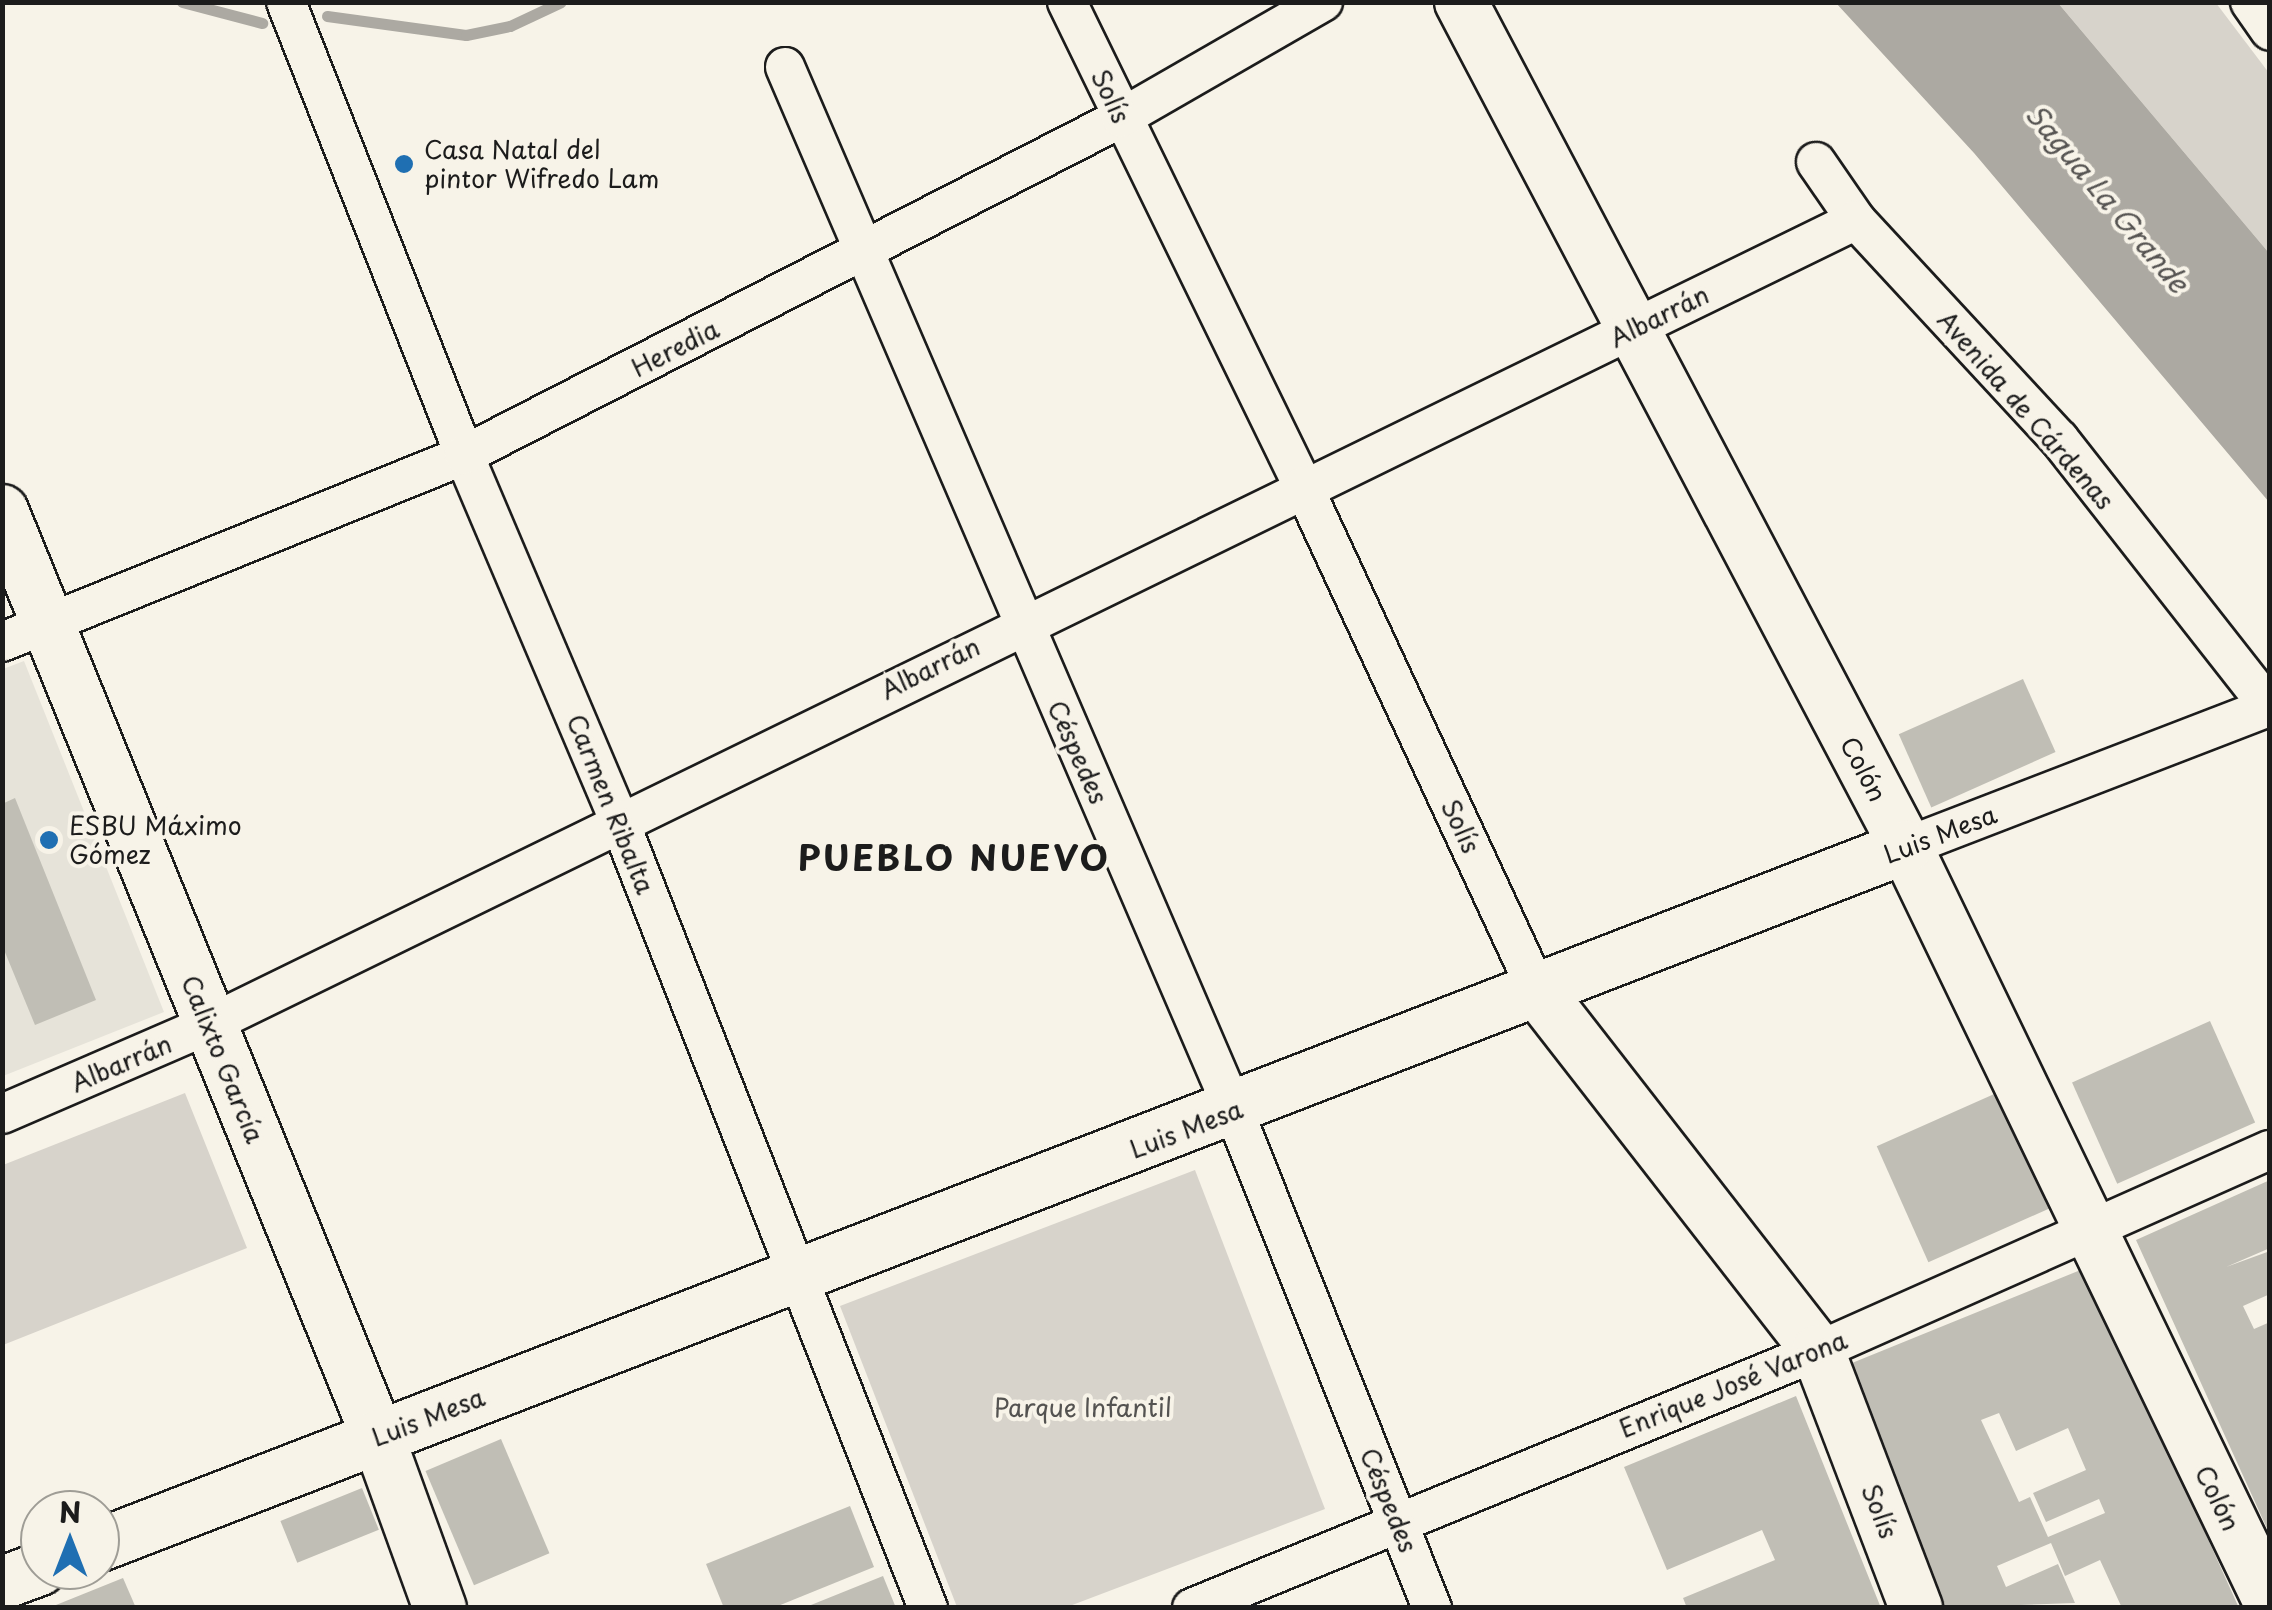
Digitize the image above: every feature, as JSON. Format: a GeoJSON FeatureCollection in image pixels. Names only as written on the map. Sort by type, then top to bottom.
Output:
{"type":"FeatureCollection","features":[{"type":"Feature","properties":{"kind":"street","name":"Carmen Ribalta"},"geometry":{"type":"LineString","coordinates":[[286,2],[464,455],[619,820],[928,1608]]}},
{"type":"Feature","properties":{"kind":"street","name":"Solís"},"geometry":{"type":"LineString","coordinates":[[1067,2],[1303,486],[1537,990],[1818,1351],[1916,1608]]}},
{"type":"Feature","properties":{"kind":"street","name":"Heredia"},"geometry":{"type":"LineString","coordinates":[[25,634],[464,455],[1121,118],[1323,2]]}},
{"type":"Feature","properties":{"kind":"street","name":"Colón"},"geometry":{"type":"LineString","coordinates":[[1461,2],[1629,331],[1906,847],[2087,1232],[2270,1602]]}},
{"type":"Feature","properties":{"kind":"street"},"geometry":{"type":"LineString","coordinates":[[2250,2],[2270,31]]}},
{"type":"Feature","properties":{"kind":"street","name":"Céspedes"},"geometry":{"type":"LineString","coordinates":[[785,67],[1234,1111],[1432,1608]]}},
{"type":"Feature","properties":{"kind":"street","name":"Avenida de Cárdenas"},"geometry":{"type":"LineString","coordinates":[[1816,162],[1856,220],[2059,439],[2269,708]]}},
{"type":"Feature","properties":{"kind":"street","name":"Albarrán"},"geometry":{"type":"LineString","coordinates":[[2,1114],[208,1025],[619,820],[1856,220]]}},
{"type":"Feature","properties":{"kind":"street","name":"Calixto García"},"geometry":{"type":"LineString","coordinates":[[2,512],[25,634],[208,1025],[378,1436],[440,1608]]}},
{"type":"Feature","properties":{"kind":"street","name":"Luis Mesa"},"geometry":{"type":"LineString","coordinates":[[120,1537],[798,1274],[1234,1111],[2269,708]]}},
{"type":"Feature","properties":{"kind":"street","name":"Enrique José Varona"},"geometry":{"type":"LineString","coordinates":[[1192,1608],[1397,1520],[1818,1351],[2270,1150]]}},
{"type":"Feature","properties":{"kind":"shaded area","name":"ESBU Máximo Gómez"},"geometry":{"type":"Polygon","coordinates":[[[24,661],[164,1012],[3,1076],[3,669],[24,661]]]}},
{"type":"Feature","properties":{"kind":"green space"},"geometry":{"type":"Polygon","coordinates":[[[2058,3],[2216,3],[2269,73],[2269,253],[2058,3]]]}},
{"type":"Feature","properties":{"kind":"green space"},"geometry":{"type":"Polygon","coordinates":[[[185,1093],[247,1248],[3,1345],[3,1165],[185,1093]]]}},
{"type":"Feature","properties":{"kind":"green space","name":"Parque Infantil"},"geometry":{"type":"Polygon","coordinates":[[[1195,1170],[1325,1509],[1067,1607],[957,1607],[840,1306],[1195,1170]]]}},
{"type":"Feature","properties":{"kind":"water","name":"Sagua La Grande"},"geometry":{"type":"Polygon","coordinates":[[[1836,3],[2058,3],[2269,253],[2269,502],[1974,153],[1836,3]]]}},
{"type":"Feature","properties":{"kind":"building"},"geometry":{"type":"Polygon","coordinates":[[[2023,679],[2056,752],[1931,807],[1899,734],[2023,679]]]}},
{"type":"Feature","properties":{"kind":"building"},"geometry":{"type":"Polygon","coordinates":[[[15,798],[96,1000],[35,1025],[2,945],[2,804],[15,798]]]}},
{"type":"Feature","properties":{"kind":"building"},"geometry":{"type":"Polygon","coordinates":[[[2210,1021],[2255,1122],[2117,1184],[2072,1082],[2210,1021]]]}},
{"type":"Feature","properties":{"kind":"building"},"geometry":{"type":"Polygon","coordinates":[[[2001,1091],[2053,1207],[1928,1262],[1877,1146],[2001,1091]]]}},
{"type":"Feature","properties":{"kind":"building"},"geometry":{"type":"Polygon","coordinates":[[[2270,1180],[2270,1248],[2226,1267],[2270,1251],[2270,1294],[2243,1306],[2254,1329],[2270,1322],[2270,1535],[2136,1240],[2270,1180]]]}},
{"type":"Feature","properties":{"kind":"building"},"geometry":{"type":"Polygon","coordinates":[[[2083,1269],[2239,1608],[2122,1608],[2100,1560],[2065,1576],[2051,1543],[1997,1566],[2006,1587],[2058,1564],[2075,1603],[1938,1608],[1852,1363],[2083,1269]],[[1999,1413],[1981,1420],[2019,1502],[2030,1497],[2048,1537],[2105,1513],[2099,1499],[2046,1522],[2033,1493],[2086,1470],[2068,1428],[2016,1451],[1999,1413]]]}},
{"type":"Feature","properties":{"kind":"building"},"geometry":{"type":"Polygon","coordinates":[[[1796,1396],[1881,1608],[1687,1608],[1683,1598],[1775,1560],[1762,1530],[1667,1570],[1624,1467],[1796,1396]]]}},
{"type":"Feature","properties":{"kind":"building"},"geometry":{"type":"Polygon","coordinates":[[[501,1439],[549,1553],[474,1585],[426,1471],[501,1439]]]}},
{"type":"Feature","properties":{"kind":"building"},"geometry":{"type":"Polygon","coordinates":[[[362,1488],[379,1530],[297,1563],[280,1521],[362,1488]]]}},
{"type":"Feature","properties":{"kind":"building"},"geometry":{"type":"Polygon","coordinates":[[[850,1506],[874,1567],[773,1608],[724,1608],[706,1564],[850,1506]]]}},
{"type":"Feature","properties":{"kind":"building"},"geometry":{"type":"Polygon","coordinates":[[[883,1576],[896,1608],[806,1608],[806,1607],[883,1576]]]}},
{"type":"Feature","properties":{"kind":"building"},"geometry":{"type":"Polygon","coordinates":[[[123,1578],[136,1608],[51,1608],[93,1590],[120,1590],[123,1578]]]}},
{"type":"Feature","properties":{"kind":"waterway"},"geometry":{"type":"LineString","coordinates":[[182,2],[262,23]]}},
{"type":"Feature","properties":{"kind":"waterway"},"geometry":{"type":"LineString","coordinates":[[327,16],[466,35],[510,26],[561,2]]}},
{"type":"Feature","properties":{"kind":"place","name":"Casa Natal del pintor Wifredo Lam"},"geometry":{"type":"Point","coordinates":[404,164]}},
{"type":"Feature","properties":{"kind":"place","name":"ESBU Máximo Gómez"},"geometry":{"type":"Point","coordinates":[49,840]}},
{"type":"Feature","properties":{"kind":"district","name":"PUEBLO NUEVO"},"geometry":{"type":"Point","coordinates":[954,857]}}]}
